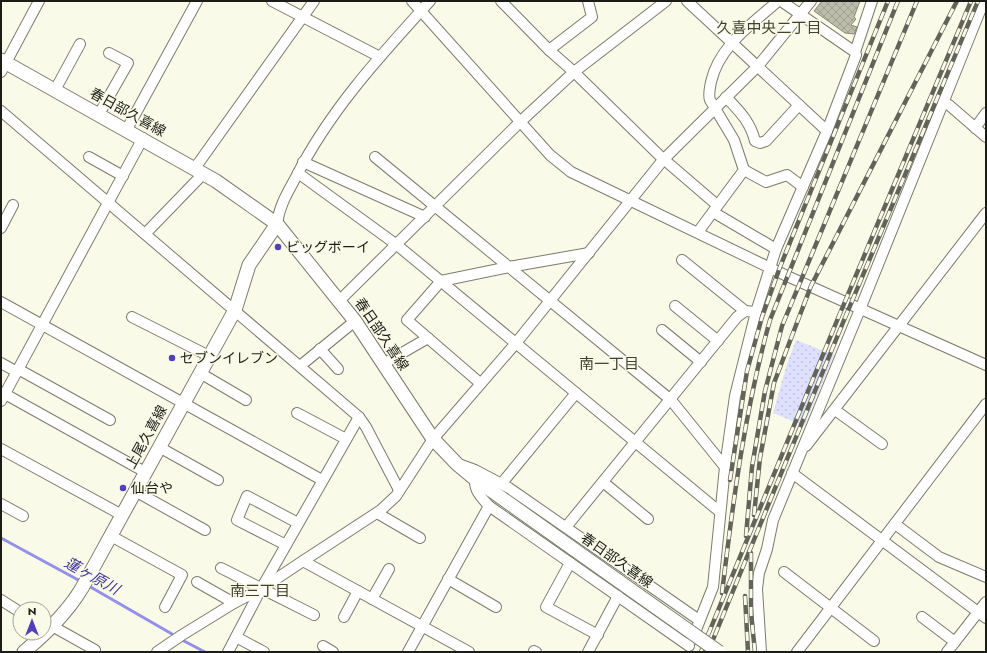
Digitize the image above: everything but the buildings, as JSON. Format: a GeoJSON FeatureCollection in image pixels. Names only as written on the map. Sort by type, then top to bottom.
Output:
{"type":"FeatureCollection","features":[{"type":"Feature","properties":{"kind":"main road","name":"春日部久喜線"},"geometry":{"type":"LineString","coordinates":[[3,64],[55,90],[143,138],[199,171],[277,224],[340,300],[433,439],[457,464],[475,479],[719,652]]}},
{"type":"Feature","properties":{"kind":"main road","name":"上尾久喜線"},"geometry":{"type":"LineString","coordinates":[[52,623],[68,608],[84,584],[235,310],[249,265],[258,249],[277,224]]}},
{"type":"Feature","properties":{"kind":"main road","name":"上尾久喜線"},"geometry":{"type":"LineString","coordinates":[[24,652],[35,641]]}},
{"type":"Feature","properties":{"kind":"street"},"geometry":{"type":"LineString","coordinates":[[3,64],[39,1]]}},
{"type":"Feature","properties":{"kind":"street"},"geometry":{"type":"LineString","coordinates":[[127,129],[197,1]]}},
{"type":"Feature","properties":{"kind":"street"},"geometry":{"type":"LineString","coordinates":[[272,1],[380,57]]}},
{"type":"Feature","properties":{"kind":"street"},"geometry":{"type":"LineString","coordinates":[[145,234],[199,171],[301,16],[314,1]]}},
{"type":"Feature","properties":{"kind":"street"},"geometry":{"type":"LineString","coordinates":[[412,1],[520,122],[562,166],[571,172],[770,268],[986,365]]}},
{"type":"Feature","properties":{"kind":"street"},"geometry":{"type":"LineString","coordinates":[[277,224],[278,210],[303,162],[347,95],[430,1]]}},
{"type":"Feature","properties":{"kind":"street"},"geometry":{"type":"LineString","coordinates":[[501,1],[549,50],[574,72],[715,209],[776,249]]}},
{"type":"Feature","properties":{"kind":"street"},"geometry":{"type":"LineString","coordinates":[[549,50],[592,18],[588,1]]}},
{"type":"Feature","properties":{"kind":"street"},"geometry":{"type":"LineString","coordinates":[[340,300],[520,122],[574,72],[666,1]]}},
{"type":"Feature","properties":{"kind":"street"},"geometry":{"type":"LineString","coordinates":[[687,1],[733,42],[827,131]]}},
{"type":"Feature","properties":{"kind":"street"},"geometry":{"type":"LineString","coordinates":[[778,1],[722,54],[714,69],[709,95],[734,140],[744,170],[766,182],[787,175],[803,186]]}},
{"type":"Feature","properties":{"kind":"street"},"geometry":{"type":"LineString","coordinates":[[781,1],[855,52]]}},
{"type":"Feature","properties":{"kind":"street"},"geometry":{"type":"LineString","coordinates":[[157,652],[234,603],[261,589],[377,513],[399,490],[433,439],[551,301],[663,160],[758,66],[811,1]]}},
{"type":"Feature","properties":{"kind":"street"},"geometry":{"type":"LineString","coordinates":[[475,479],[474,485],[478,494],[489,506],[618,596],[688,649],[713,587],[725,467],[736,396],[756,312],[776,249],[848,80],[856,55],[855,52],[872,1]]}},
{"type":"Feature","properties":{"kind":"street"},"geometry":{"type":"LineString","coordinates":[[761,652],[757,589],[759,573],[767,549],[772,524],[984,1]]}},
{"type":"Feature","properties":{"kind":"street"},"geometry":{"type":"LineString","coordinates":[[55,90],[80,44]]}},
{"type":"Feature","properties":{"kind":"street"},"geometry":{"type":"LineString","coordinates":[[99,114],[128,63],[109,53]]}},
{"type":"Feature","properties":{"kind":"street"},"geometry":{"type":"LineString","coordinates":[[726,97],[745,117],[749,123],[755,141],[760,143],[766,141],[799,105]]}},
{"type":"Feature","properties":{"kind":"street"},"geometry":{"type":"LineString","coordinates":[[943,103],[986,137]]}},
{"type":"Feature","properties":{"kind":"street"},"geometry":{"type":"LineString","coordinates":[[1,111],[359,417],[366,426],[399,490]]}},
{"type":"Feature","properties":{"kind":"street"},"geometry":{"type":"LineString","coordinates":[[975,128],[986,113]]}},
{"type":"Feature","properties":{"kind":"street"},"geometry":{"type":"LineString","coordinates":[[143,138],[109,204],[3,397],[145,472]]}},
{"type":"Feature","properties":{"kind":"street"},"geometry":{"type":"LineString","coordinates":[[88,157],[123,176]]}},
{"type":"Feature","properties":{"kind":"street"},"geometry":{"type":"LineString","coordinates":[[375,157],[671,400],[725,467]]}},
{"type":"Feature","properties":{"kind":"street"},"geometry":{"type":"LineString","coordinates":[[303,162],[425,217]]}},
{"type":"Feature","properties":{"kind":"street"},"geometry":{"type":"LineString","coordinates":[[698,232],[744,170]]}},
{"type":"Feature","properties":{"kind":"street"},"geometry":{"type":"LineString","coordinates":[[298,173],[397,245],[720,512]]}},
{"type":"Feature","properties":{"kind":"street"},"geometry":{"type":"LineString","coordinates":[[1,228],[13,205]]}},
{"type":"Feature","properties":{"kind":"street"},"geometry":{"type":"LineString","coordinates":[[801,451],[835,410],[986,213]]}},
{"type":"Feature","properties":{"kind":"street"},"geometry":{"type":"LineString","coordinates":[[480,383],[407,320],[441,281],[509,266],[589,253]]}},
{"type":"Feature","properties":{"kind":"street"},"geometry":{"type":"LineString","coordinates":[[682,260],[745,311],[756,312]]}},
{"type":"Feature","properties":{"kind":"street"},"geometry":{"type":"LineString","coordinates":[[1,302],[322,480]]}},
{"type":"Feature","properties":{"kind":"street"},"geometry":{"type":"LineString","coordinates":[[674,306],[718,341]]}},
{"type":"Feature","properties":{"kind":"street"},"geometry":{"type":"LineString","coordinates":[[566,527],[636,443],[737,317],[745,311]]}},
{"type":"Feature","properties":{"kind":"street"},"geometry":{"type":"LineString","coordinates":[[132,317],[209,356]]}},
{"type":"Feature","properties":{"kind":"street"},"geometry":{"type":"LineString","coordinates":[[300,366],[355,321]]}},
{"type":"Feature","properties":{"kind":"street"},"geometry":{"type":"LineString","coordinates":[[662,330],[701,362]]}},
{"type":"Feature","properties":{"kind":"street"},"geometry":{"type":"LineString","coordinates":[[383,364],[428,338]]}},
{"type":"Feature","properties":{"kind":"street"},"geometry":{"type":"LineString","coordinates":[[320,349],[338,369]]}},
{"type":"Feature","properties":{"kind":"street"},"geometry":{"type":"LineString","coordinates":[[1,363],[110,420]]}},
{"type":"Feature","properties":{"kind":"street"},"geometry":{"type":"LineString","coordinates":[[200,373],[246,400]]}},
{"type":"Feature","properties":{"kind":"street"},"geometry":{"type":"LineString","coordinates":[[502,483],[576,393]]}},
{"type":"Feature","properties":{"kind":"street"},"geometry":{"type":"LineString","coordinates":[[797,652],[986,404]]}},
{"type":"Feature","properties":{"kind":"street"},"geometry":{"type":"LineString","coordinates":[[835,410],[882,444]]}},
{"type":"Feature","properties":{"kind":"street"},"geometry":{"type":"LineString","coordinates":[[297,413],[346,439]]}},
{"type":"Feature","properties":{"kind":"street"},"geometry":{"type":"LineString","coordinates":[[228,652],[261,589],[359,417]]}},
{"type":"Feature","properties":{"kind":"street"},"geometry":{"type":"LineString","coordinates":[[159,447],[218,480]]}},
{"type":"Feature","properties":{"kind":"street"},"geometry":{"type":"LineString","coordinates":[[1,449],[122,515]]}},
{"type":"Feature","properties":{"kind":"street"},"geometry":{"type":"LineString","coordinates":[[457,464],[475,470],[502,483],[699,620]]}},
{"type":"Feature","properties":{"kind":"street"},"geometry":{"type":"LineString","coordinates":[[792,473],[982,615]]}},
{"type":"Feature","properties":{"kind":"street"},"geometry":{"type":"LineString","coordinates":[[603,482],[648,519]]}},
{"type":"Feature","properties":{"kind":"street"},"geometry":{"type":"LineString","coordinates":[[135,491],[205,530]]}},
{"type":"Feature","properties":{"kind":"street"},"geometry":{"type":"LineString","coordinates":[[286,545],[237,520],[247,496],[298,523]]}},
{"type":"Feature","properties":{"kind":"street"},"geometry":{"type":"LineString","coordinates":[[1,504],[23,516]]}},
{"type":"Feature","properties":{"kind":"street"},"geometry":{"type":"LineString","coordinates":[[408,652],[489,506]]}},
{"type":"Feature","properties":{"kind":"street"},"geometry":{"type":"LineString","coordinates":[[377,513],[420,538]]}},
{"type":"Feature","properties":{"kind":"street"},"geometry":{"type":"LineString","coordinates":[[895,524],[939,557],[986,577]]}},
{"type":"Feature","properties":{"kind":"street"},"geometry":{"type":"LineString","coordinates":[[111,536],[182,575],[165,607]]}},
{"type":"Feature","properties":{"kind":"street"},"geometry":{"type":"LineString","coordinates":[[303,561],[469,652]]}},
{"type":"Feature","properties":{"kind":"street"},"geometry":{"type":"LineString","coordinates":[[570,563],[546,607],[598,635]]}},
{"type":"Feature","properties":{"kind":"street"},"geometry":{"type":"LineString","coordinates":[[221,568],[314,615]]}},
{"type":"Feature","properties":{"kind":"street"},"geometry":{"type":"LineString","coordinates":[[372,599],[389,569]]}},
{"type":"Feature","properties":{"kind":"street"},"geometry":{"type":"LineString","coordinates":[[784,572],[874,640]]}},
{"type":"Feature","properties":{"kind":"street"},"geometry":{"type":"LineString","coordinates":[[448,580],[496,607]]}},
{"type":"Feature","properties":{"kind":"street"},"geometry":{"type":"LineString","coordinates":[[197,582],[234,603]]}},
{"type":"Feature","properties":{"kind":"street"},"geometry":{"type":"LineString","coordinates":[[344,617],[358,591]]}},
{"type":"Feature","properties":{"kind":"street"},"geometry":{"type":"LineString","coordinates":[[588,652],[618,596]]}},
{"type":"Feature","properties":{"kind":"street"},"geometry":{"type":"LineString","coordinates":[[1,600],[12,607]]}},
{"type":"Feature","properties":{"kind":"street"},"geometry":{"type":"LineString","coordinates":[[947,652],[982,615],[986,602]]}},
{"type":"Feature","properties":{"kind":"street"},"geometry":{"type":"LineString","coordinates":[[922,617],[955,642]]}},
{"type":"Feature","properties":{"kind":"street"},"geometry":{"type":"LineString","coordinates":[[52,628],[95,650]]}},
{"type":"Feature","properties":{"kind":"street"},"geometry":{"type":"LineString","coordinates":[[236,637],[264,652]]}},
{"type":"Feature","properties":{"kind":"street"},"geometry":{"type":"LineString","coordinates":[[323,646],[333,652]]}},
{"type":"Feature","properties":{"kind":"shaded area"},"geometry":{"type":"Polygon","coordinates":[[[796,340],[834,355],[804,426],[773,413],[787,364],[796,340]]]}},
{"type":"Feature","properties":{"kind":"waterway","name":"蓮ヶ原川"},"geometry":{"type":"LineString","coordinates":[[1,538],[82,582]]}},
{"type":"Feature","properties":{"kind":"waterway","name":"蓮ヶ原川"},"geometry":{"type":"LineString","coordinates":[[87,585],[172,634]]}},
{"type":"Feature","properties":{"kind":"waterway","name":"蓮ヶ原川"},"geometry":{"type":"LineString","coordinates":[[184,641],[205,652]]}},
{"type":"Feature","properties":{"kind":"railway"},"geometry":{"type":"LineString","coordinates":[[730,480],[747,371],[762,317],[780,267],[888,1]]}},
{"type":"Feature","properties":{"kind":"railway"},"geometry":{"type":"LineString","coordinates":[[722,593],[741,455],[761,354],[770,320],[898,1]]}},
{"type":"Feature","properties":{"kind":"railway"},"geometry":{"type":"LineString","coordinates":[[746,536],[752,467],[759,426],[765,391],[782,326],[917,1]]}},
{"type":"Feature","properties":{"kind":"railway"},"geometry":{"type":"LineString","coordinates":[[754,515],[760,458],[774,383],[811,286],[957,1]]}},
{"type":"Feature","properties":{"kind":"railway"},"geometry":{"type":"LineString","coordinates":[[701,652],[836,323],[971,1]]}},
{"type":"Feature","properties":{"kind":"railway"},"geometry":{"type":"LineString","coordinates":[[708,652],[842,325],[978,1]]}},
{"type":"Feature","properties":{"kind":"railway"},"geometry":{"type":"LineString","coordinates":[[751,553],[751,613],[755,652]]}},
{"type":"Feature","properties":{"kind":"railway"},"geometry":{"type":"LineString","coordinates":[[745,596],[748,652]]}},
{"type":"Feature","properties":{"kind":"place","name":"ビッグボーイ"},"geometry":{"type":"Point","coordinates":[278,247]}},
{"type":"Feature","properties":{"kind":"place","name":"セブンイレブン"},"geometry":{"type":"Point","coordinates":[172,358]}},
{"type":"Feature","properties":{"kind":"place","name":"仙台や"},"geometry":{"type":"Point","coordinates":[123,488]}},
{"type":"Feature","properties":{"kind":"district","name":"久喜中央二丁目"},"geometry":{"type":"Point","coordinates":[769,28]}},
{"type":"Feature","properties":{"kind":"district","name":"南一丁目"},"geometry":{"type":"Point","coordinates":[609,364]}},
{"type":"Feature","properties":{"kind":"district","name":"南三丁目"},"geometry":{"type":"Point","coordinates":[260,591]}}]}
